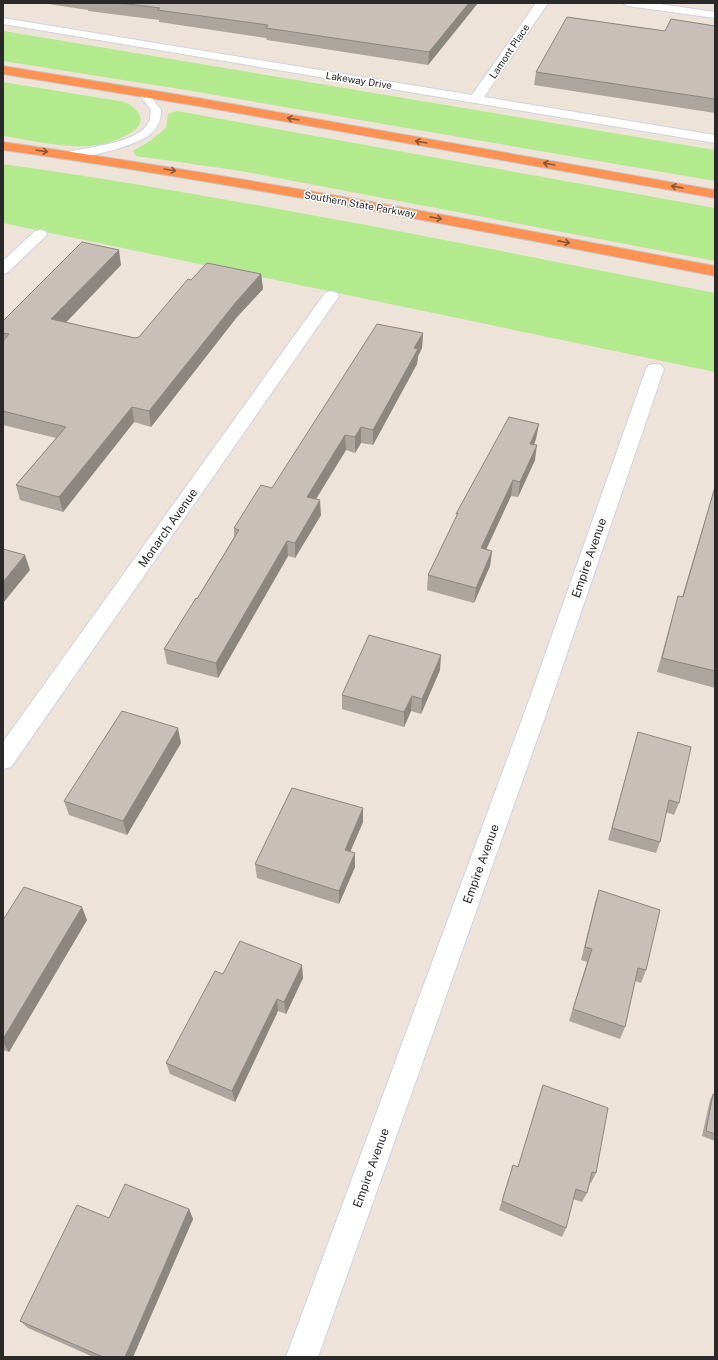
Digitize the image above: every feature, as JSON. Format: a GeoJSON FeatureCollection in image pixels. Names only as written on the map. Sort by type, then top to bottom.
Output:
{"type":"FeatureCollection","features":[{"type":"Feature","properties":{"kind":"highway"},"geometry":{"type":"LineString","coordinates":[[3,70],[143,93],[715,194]]}},
{"type":"Feature","properties":{"kind":"highway","name":"Southern State Parkway"},"geometry":{"type":"LineString","coordinates":[[3,146],[201,175],[326,197],[715,271]]}},
{"type":"Feature","properties":{"kind":"street","name":"Lamont Place"},"geometry":{"type":"LineString","coordinates":[[476,99],[542,3]]}},
{"type":"Feature","properties":{"kind":"street"},"geometry":{"type":"LineString","coordinates":[[628,3],[715,15]]}},
{"type":"Feature","properties":{"kind":"street","name":"Lakeway Drive"},"geometry":{"type":"LineString","coordinates":[[3,21],[715,139]]}},
{"type":"Feature","properties":{"kind":"street"},"geometry":{"type":"LineString","coordinates":[[3,269],[40,234]]}},
{"type":"Feature","properties":{"kind":"street","name":"Monarch Avenue"},"geometry":{"type":"LineString","coordinates":[[3,760],[331,296]]}},
{"type":"Feature","properties":{"kind":"street","name":"Empire Avenue"},"geometry":{"type":"LineString","coordinates":[[302,1357],[536,710],[655,369]]}},
{"type":"Feature","properties":{"kind":"lane"},"geometry":{"type":"LineString","coordinates":[[68,155],[119,145],[137,138],[147,131],[154,122],[156,111],[143,93]]}},
{"type":"Feature","properties":{"kind":"green space"},"geometry":{"type":"Polygon","coordinates":[[[3,31],[715,150],[715,181],[186,90],[3,61],[3,31]]]}},
{"type":"Feature","properties":{"kind":"green space"},"geometry":{"type":"Polygon","coordinates":[[[3,82],[125,102],[136,110],[140,117],[140,124],[135,130],[117,140],[87,146],[63,145],[3,136],[3,82]]]}},
{"type":"Feature","properties":{"kind":"green space"},"geometry":{"type":"Polygon","coordinates":[[[177,111],[715,208],[715,261],[241,171],[136,156],[133,151],[150,141],[166,128],[168,114],[177,111]]]}},
{"type":"Feature","properties":{"kind":"green space"},"geometry":{"type":"Polygon","coordinates":[[[3,164],[92,177],[271,208],[715,293],[715,372],[3,223],[3,164]]]}},
{"type":"Feature","properties":{"kind":"building"},"geometry":{"type":"Polygon","coordinates":[[[120,3],[469,3],[429,52],[266,28],[268,25],[157,10],[160,8],[120,3]]]}},
{"type":"Feature","properties":{"kind":"building"},"geometry":{"type":"Polygon","coordinates":[[[567,17],[665,31],[671,19],[715,26],[715,99],[536,72],[567,17]]]}},
{"type":"Feature","properties":{"kind":"building"},"geometry":{"type":"Polygon","coordinates":[[[82,242],[119,250],[51,319],[135,338],[139,337],[188,279],[191,280],[207,263],[261,274],[236,302],[149,411],[132,407],[59,497],[16,485],[66,427],[3,411],[3,341],[9,334],[3,333],[3,321],[82,242]]]}},
{"type":"Feature","properties":{"kind":"building"},"geometry":{"type":"Polygon","coordinates":[[[377,324],[423,333],[414,348],[418,349],[373,430],[361,427],[355,437],[345,435],[307,497],[320,500],[295,543],[287,541],[216,663],[164,649],[196,598],[197,599],[239,530],[234,528],[261,485],[272,488],[377,324]]]}},
{"type":"Feature","properties":{"kind":"building"},"geometry":{"type":"Polygon","coordinates":[[[509,417],[539,424],[530,444],[537,445],[520,482],[513,480],[481,548],[492,551],[476,588],[428,575],[458,513],[456,514],[509,417]]]}},
{"type":"Feature","properties":{"kind":"building"},"geometry":{"type":"Polygon","coordinates":[[[715,487],[715,671],[662,658],[678,596],[683,597],[715,487]]]}},
{"type":"Feature","properties":{"kind":"building"},"geometry":{"type":"Polygon","coordinates":[[[3,549],[25,555],[3,582],[3,549]]]}},
{"type":"Feature","properties":{"kind":"building"},"geometry":{"type":"Polygon","coordinates":[[[369,635],[441,655],[422,699],[412,696],[404,712],[342,695],[369,635]]]}},
{"type":"Feature","properties":{"kind":"building"},"geometry":{"type":"Polygon","coordinates":[[[122,711],[178,728],[123,821],[64,801],[122,711]]]}},
{"type":"Feature","properties":{"kind":"building"},"geometry":{"type":"Polygon","coordinates":[[[638,732],[691,747],[679,803],[669,800],[660,842],[612,828],[638,732]]]}},
{"type":"Feature","properties":{"kind":"building"},"geometry":{"type":"Polygon","coordinates":[[[292,788],[363,808],[345,850],[355,853],[339,891],[255,864],[292,788]]]}},
{"type":"Feature","properties":{"kind":"building"},"geometry":{"type":"Polygon","coordinates":[[[24,887],[82,907],[3,1039],[3,920],[24,887]]]}},
{"type":"Feature","properties":{"kind":"building"},"geometry":{"type":"Polygon","coordinates":[[[599,890],[660,910],[646,970],[638,968],[625,1027],[573,1009],[592,949],[585,947],[599,890]]]}},
{"type":"Feature","properties":{"kind":"building"},"geometry":{"type":"Polygon","coordinates":[[[240,941],[302,965],[284,1002],[277,999],[232,1091],[166,1063],[215,971],[223,974],[240,941]]]}},
{"type":"Feature","properties":{"kind":"building"},"geometry":{"type":"Polygon","coordinates":[[[543,1085],[608,1108],[596,1173],[592,1172],[587,1193],[576,1189],[566,1228],[502,1201],[513,1165],[518,1167],[543,1085]]]}},
{"type":"Feature","properties":{"kind":"building"},"geometry":{"type":"Polygon","coordinates":[[[713,1094],[715,1095],[715,1134],[706,1131],[713,1094]]]}},
{"type":"Feature","properties":{"kind":"building"},"geometry":{"type":"Polygon","coordinates":[[[125,1184],[189,1209],[125,1357],[103,1357],[20,1321],[77,1205],[109,1218],[125,1184]]]}}]}
